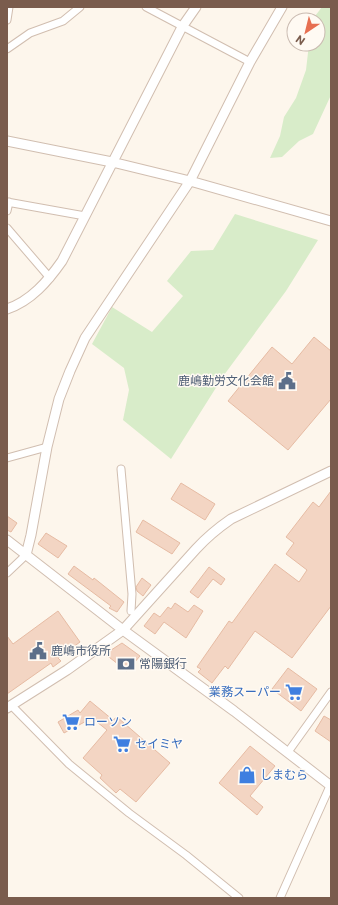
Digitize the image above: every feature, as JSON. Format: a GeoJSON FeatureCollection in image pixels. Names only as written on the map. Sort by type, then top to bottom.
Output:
{"type":"FeatureCollection","features":[{"type":"Feature","properties":{"kind":"street"},"geometry":{"type":"LineString","coordinates":[[7,20],[9,7]]}},
{"type":"Feature","properties":{"kind":"street"},"geometry":{"type":"LineString","coordinates":[[7,49],[30,33],[63,21],[80,7]]}},
{"type":"Feature","properties":{"kind":"street"},"geometry":{"type":"LineString","coordinates":[[146,7],[250,62]]}},
{"type":"Feature","properties":{"kind":"street"},"geometry":{"type":"LineString","coordinates":[[7,310],[26,300],[50,278],[62,261],[182,27],[196,7]]}},
{"type":"Feature","properties":{"kind":"street"},"geometry":{"type":"LineString","coordinates":[[7,573],[26,555],[58,399],[85,338],[190,181],[250,62],[282,7]]}},
{"type":"Feature","properties":{"kind":"street"},"geometry":{"type":"LineString","coordinates":[[7,141],[112,162],[190,181],[331,222]]}},
{"type":"Feature","properties":{"kind":"street"},"geometry":{"type":"LineString","coordinates":[[7,211],[8,202],[85,216]]}},
{"type":"Feature","properties":{"kind":"street"},"geometry":{"type":"LineString","coordinates":[[7,228],[50,278]]}},
{"type":"Feature","properties":{"kind":"street"},"geometry":{"type":"LineString","coordinates":[[7,458],[47,447]]}},
{"type":"Feature","properties":{"kind":"street"},"geometry":{"type":"LineString","coordinates":[[121,469],[132,594],[131,612]]}},
{"type":"Feature","properties":{"kind":"street"},"geometry":{"type":"LineString","coordinates":[[239,898],[186,855],[129,813],[69,764],[10,707],[67,670],[123,630],[207,537],[231,520],[331,471]]}},
{"type":"Feature","properties":{"kind":"street"},"geometry":{"type":"LineString","coordinates":[[7,540],[123,630],[234,711],[331,786],[280,898]]}},
{"type":"Feature","properties":{"kind":"street"},"geometry":{"type":"LineString","coordinates":[[288,752],[331,692]]}},
{"type":"Feature","properties":{"kind":"green space"},"geometry":{"type":"Polygon","coordinates":[[[322,7],[331,7],[331,95],[313,134],[299,141],[282,157],[270,158],[280,136],[284,117],[296,98],[306,70],[308,52],[326,52],[326,12],[318,12],[322,7]]]}},
{"type":"Feature","properties":{"kind":"green space"},"geometry":{"type":"Polygon","coordinates":[[[235,214],[318,240],[286,291],[224,375],[171,459],[123,420],[129,390],[124,368],[92,344],[112,307],[152,332],[183,296],[167,281],[191,251],[213,250],[235,214]]]}},
{"type":"Feature","properties":{"kind":"building","name":"鹿嶋勤労文化会館"},"geometry":{"type":"Polygon","coordinates":[[[314,337],[331,351],[331,399],[288,450],[228,401],[272,347],[292,364],[314,337]]]}},
{"type":"Feature","properties":{"kind":"building"},"geometry":{"type":"Polygon","coordinates":[[[181,483],[215,504],[205,520],[171,499],[181,483]]]}},
{"type":"Feature","properties":{"kind":"building"},"geometry":{"type":"Polygon","coordinates":[[[331,491],[331,606],[292,658],[255,631],[228,669],[225,666],[212,683],[198,672],[201,669],[197,667],[229,621],[232,623],[275,564],[299,582],[307,570],[286,554],[294,543],[286,537],[313,502],[319,507],[331,491]]]}},
{"type":"Feature","properties":{"kind":"building"},"geometry":{"type":"Polygon","coordinates":[[[7,516],[17,523],[11,532],[7,530],[7,516]]]}},
{"type":"Feature","properties":{"kind":"building"},"geometry":{"type":"Polygon","coordinates":[[[143,520],[180,543],[172,554],[136,532],[143,520]]]}},
{"type":"Feature","properties":{"kind":"building"},"geometry":{"type":"Polygon","coordinates":[[[46,533],[67,546],[58,558],[38,544],[46,533]]]}},
{"type":"Feature","properties":{"kind":"building"},"geometry":{"type":"Polygon","coordinates":[[[74,566],[93,580],[94,578],[124,602],[117,612],[109,608],[111,606],[68,574],[74,566]]]}},
{"type":"Feature","properties":{"kind":"building"},"geometry":{"type":"Polygon","coordinates":[[[209,567],[225,579],[221,585],[213,579],[198,598],[190,592],[209,567]]]}},
{"type":"Feature","properties":{"kind":"building"},"geometry":{"type":"Polygon","coordinates":[[[142,578],[151,585],[143,596],[137,591],[136,587],[142,578]]]}},
{"type":"Feature","properties":{"kind":"building"},"geometry":{"type":"Polygon","coordinates":[[[175,603],[188,612],[194,605],[203,611],[186,638],[164,622],[155,634],[144,626],[154,613],[160,617],[168,607],[171,609],[175,603]]]}},
{"type":"Feature","properties":{"kind":"building","name":"鹿嶋市役所"},"geometry":{"type":"Polygon","coordinates":[[[58,611],[80,642],[58,658],[61,661],[53,667],[51,663],[7,694],[7,636],[13,644],[58,611]]]}},
{"type":"Feature","properties":{"kind":"building","name":"常陽銀行"},"geometry":{"type":"Polygon","coordinates":[[[122,643],[140,656],[127,671],[105,654],[122,643]]]}},
{"type":"Feature","properties":{"kind":"building"},"geometry":{"type":"Polygon","coordinates":[[[288,668],[317,689],[301,711],[272,689],[288,668]]]}},
{"type":"Feature","properties":{"kind":"building","name":"セイミヤ"},"geometry":{"type":"Polygon","coordinates":[[[90,701],[113,720],[117,717],[170,763],[136,802],[120,789],[116,793],[100,778],[102,775],[83,758],[107,730],[92,718],[64,733],[58,722],[78,710],[80,713],[90,701]]]}},
{"type":"Feature","properties":{"kind":"building"},"geometry":{"type":"Polygon","coordinates":[[[324,716],[331,720],[331,742],[315,731],[324,716]]]}},
{"type":"Feature","properties":{"kind":"building","name":"しまむら"},"geometry":{"type":"Polygon","coordinates":[[[250,746],[275,766],[250,796],[263,807],[257,815],[219,783],[250,746]]]}},
{"type":"Feature","properties":{"kind":"place","name":"鹿嶋勤労文化会館"},"geometry":{"type":"Point","coordinates":[287,381]}},
{"type":"Feature","properties":{"kind":"place","name":"鹿嶋市役所"},"geometry":{"type":"Point","coordinates":[38,651]}},
{"type":"Feature","properties":{"kind":"place","name":"常陽銀行"},"geometry":{"type":"Point","coordinates":[126,664]}},
{"type":"Feature","properties":{"kind":"place","name":"業務スーパー"},"geometry":{"type":"Point","coordinates":[294,692]}},
{"type":"Feature","properties":{"kind":"place","name":"ローソン"},"geometry":{"type":"Point","coordinates":[71,722]}},
{"type":"Feature","properties":{"kind":"place","name":"セイミヤ"},"geometry":{"type":"Point","coordinates":[122,744]}},
{"type":"Feature","properties":{"kind":"place","name":"しまむら"},"geometry":{"type":"Point","coordinates":[247,775]}}]}
